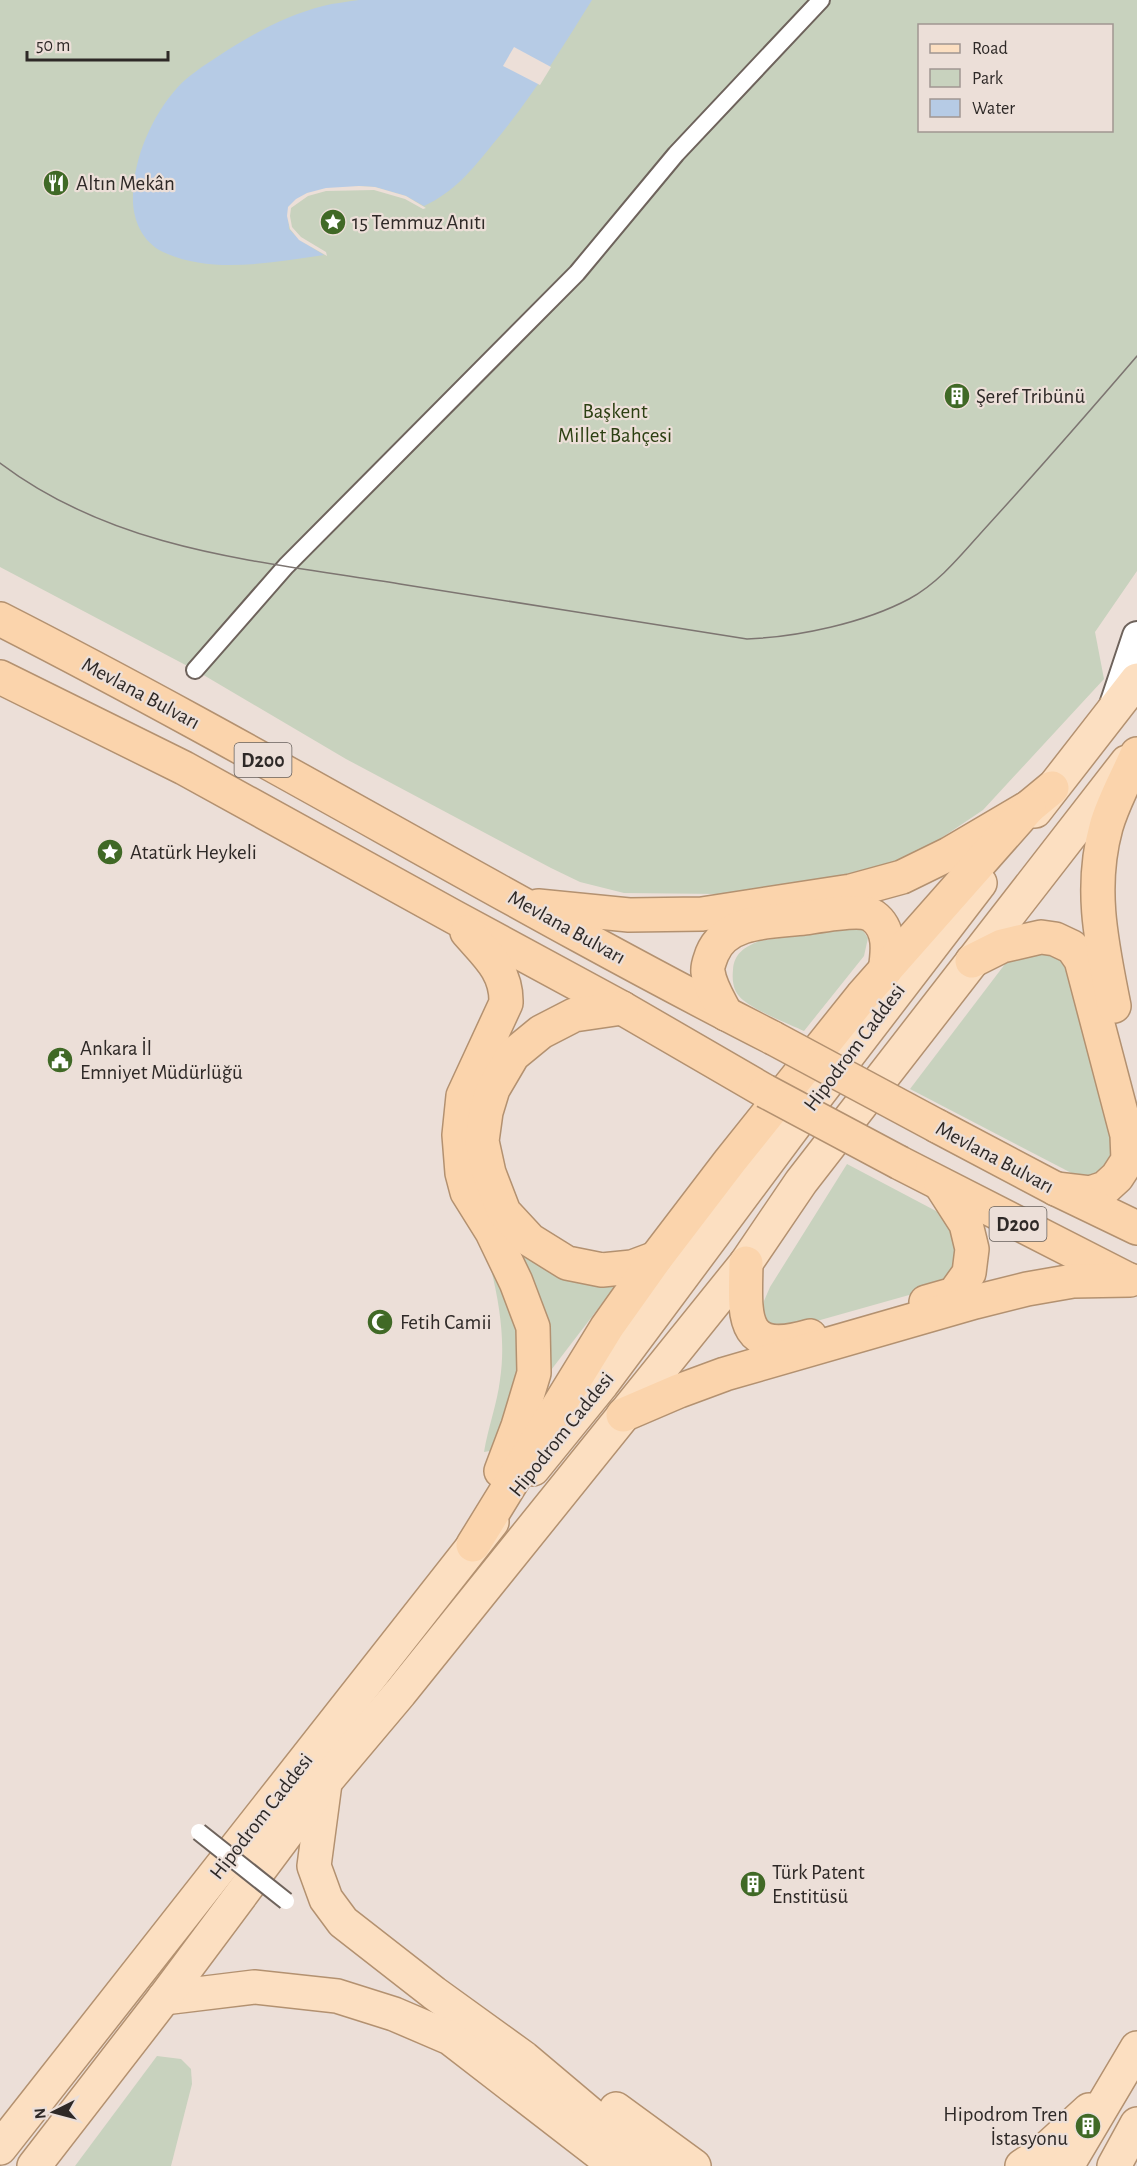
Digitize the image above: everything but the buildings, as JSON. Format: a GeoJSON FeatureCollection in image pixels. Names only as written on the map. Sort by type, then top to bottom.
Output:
{"type":"FeatureCollection","features":[{"type":"Feature","properties":{"kind":"highway","name":"Mevlana Bulvarı"},"geometry":{"type":"LineString","coordinates":[[0,619],[109,674],[726,1014],[1056,1189],[1137,1228]]}},
{"type":"Feature","properties":{"kind":"highway","name":"D200"},"geometry":{"type":"LineString","coordinates":[[0,677],[184,768],[622,1008],[765,1091],[941,1185],[1134,1282]]}},
{"type":"Feature","properties":{"kind":"highway"},"geometry":{"type":"LineString","coordinates":[[1137,754],[1106,826],[1097,880],[1099,928],[1130,1087],[1137,1110]]}},
{"type":"Feature","properties":{"kind":"highway"},"geometry":{"type":"LineString","coordinates":[[524,904],[629,915],[702,914],[850,891],[902,877],[950,854],[1041,798]]}},
{"type":"Feature","properties":{"kind":"highway"},"geometry":{"type":"LineString","coordinates":[[473,1545],[607,1327],[656,1258],[862,996],[1041,798]]}},
{"type":"Feature","properties":{"kind":"highway"},"geometry":{"type":"LineString","coordinates":[[726,1014],[711,984],[707,968],[714,950],[723,937],[740,926],[844,913],[871,915],[882,926],[887,938],[885,971]]}},
{"type":"Feature","properties":{"kind":"highway"},"geometry":{"type":"LineString","coordinates":[[454,917],[495,964],[507,989],[506,1003],[463,1096],[459,1135],[462,1173],[467,1192],[492,1232],[516,1282],[533,1327],[534,1373],[518,1426],[473,1545]]}},
{"type":"Feature","properties":{"kind":"highway"},"geometry":{"type":"LineString","coordinates":[[972,961],[1002,946],[1041,937],[1055,939],[1072,947],[1081,960],[1127,1135],[1128,1160],[1117,1177],[1105,1188],[1090,1193],[1056,1189]]}},
{"type":"Feature","properties":{"kind":"highway"},"geometry":{"type":"LineString","coordinates":[[622,1008],[574,1015],[541,1032],[513,1054],[493,1089],[486,1112],[482,1141],[489,1173],[504,1212],[530,1240],[567,1263],[602,1270],[632,1268],[656,1258]]}},
{"type":"Feature","properties":{"kind":"highway"},"geometry":{"type":"LineString","coordinates":[[746,1263],[745,1311],[748,1325],[756,1334],[772,1342],[789,1342],[954,1294],[969,1273],[972,1249],[966,1224],[941,1185]]}},
{"type":"Feature","properties":{"kind":"highway"},"geometry":{"type":"LineString","coordinates":[[623,1415],[725,1374],[975,1302],[1027,1289],[1073,1281],[1134,1282]]}},
{"type":"Feature","properties":{"kind":"main road","name":"Hipodrom Caddesi"},"geometry":{"type":"LineString","coordinates":[[0,2148],[602,1384],[1041,798],[1137,680]]}},
{"type":"Feature","properties":{"kind":"main road","name":"Hipodrom Caddesi"},"geometry":{"type":"LineString","coordinates":[[34,2166],[164,1998],[325,1782],[408,1684],[746,1263],[801,1182],[1137,748]]}},
{"type":"Feature","properties":{"kind":"main road"},"geometry":{"type":"LineString","coordinates":[[325,1782],[314,1866],[326,1899],[343,1922],[434,1993],[524,2058],[652,2166]]}},
{"type":"Feature","properties":{"kind":"main road"},"geometry":{"type":"LineString","coordinates":[[164,1998],[254,1987],[337,1996],[394,2014],[450,2037],[599,2153],[612,2166]]}},
{"type":"Feature","properties":{"kind":"main road"},"geometry":{"type":"LineString","coordinates":[[1067,2166],[1137,2048]]}},
{"type":"Feature","properties":{"kind":"main road"},"geometry":{"type":"LineString","coordinates":[[524,2058],[593,2092],[694,2166]]}},
{"type":"Feature","properties":{"kind":"main road"},"geometry":{"type":"LineString","coordinates":[[1022,2166],[1042,2153],[1116,2084]]}},
{"type":"Feature","properties":{"kind":"main road"},"geometry":{"type":"LineString","coordinates":[[1114,2166],[1137,2124]]}},
{"type":"Feature","properties":{"kind":"street"},"geometry":{"type":"LineString","coordinates":[[195,670],[286,566],[577,273],[676,154],[821,0]]}},
{"type":"Feature","properties":{"kind":"street","name":"Hipodrom Caddesi"},"geometry":{"type":"LineString","coordinates":[[1112,712],[1137,636]]}},
{"type":"Feature","properties":{"kind":"street"},"geometry":{"type":"LineString","coordinates":[[199,1832],[286,1901]]}},
{"type":"Feature","properties":{"kind":"green space","name":"Başkent Millet Bahçesi"},"geometry":{"type":"Polygon","coordinates":[[[0,0],[1137,0],[1137,571],[1095,632],[1104,679],[983,810],[895,869],[719,894],[624,893],[580,882],[551,868],[346,759],[195,670],[0,567],[0,0]]]}},
{"type":"Feature","properties":{"kind":"green space"},"geometry":{"type":"Polygon","coordinates":[[[860,926],[868,938],[864,956],[804,1031],[760,1011],[744,1001],[737,993],[733,980],[734,964],[741,951],[749,946],[759,941],[860,926]]]}},
{"type":"Feature","properties":{"kind":"green space"},"geometry":{"type":"Polygon","coordinates":[[[1063,951],[1119,1137],[1109,1172],[1083,1179],[910,1089],[1005,964],[1018,952],[1063,951]]]}},
{"type":"Feature","properties":{"kind":"green space"},"geometry":{"type":"Polygon","coordinates":[[[847,1164],[936,1211],[943,1217],[954,1233],[958,1261],[941,1286],[792,1328],[772,1327],[761,1316],[770,1287],[847,1164]]]}},
{"type":"Feature","properties":{"kind":"green space"},"geometry":{"type":"Polygon","coordinates":[[[510,1243],[620,1280],[548,1374],[510,1243]]]}},
{"type":"Feature","properties":{"kind":"green space"},"geometry":{"type":"Polygon","coordinates":[[[489,1261],[504,1277],[523,1351],[504,1427],[490,1451],[484,1452],[499,1389],[502,1365],[502,1335],[496,1290],[489,1261]]]}},
{"type":"Feature","properties":{"kind":"green space"},"geometry":{"type":"Polygon","coordinates":[[[157,2056],[181,2059],[191,2069],[192,2084],[171,2166],[75,2166],[157,2056]]]}},
{"type":"Feature","properties":{"kind":"water"},"geometry":{"type":"Polygon","coordinates":[[[359,0],[592,0],[545,74],[506,128],[462,180],[435,200],[424,206],[406,196],[375,187],[359,186],[307,193],[288,207],[289,229],[300,240],[324,255],[264,263],[222,265],[182,259],[163,252],[149,242],[139,228],[134,212],[134,181],[141,152],[152,124],[177,88],[206,64],[267,27],[309,10],[359,0]]]}},
{"type":"Feature","properties":{"kind":"pier"},"geometry":{"type":"Polygon","coordinates":[[[514,47],[551,67],[540,85],[503,66],[514,47]]]}},
{"type":"Feature","properties":{"kind":"pier"},"geometry":{"type":"Polygon","coordinates":[[[375,187],[406,196],[426,208],[423,209],[405,199],[374,190],[326,191],[308,196],[291,208],[292,227],[301,237],[326,252],[327,256],[299,240],[290,229],[287,216],[288,207],[296,199],[307,193],[326,188],[375,187]]]}},
{"type":"Feature","properties":{"kind":"tram line"},"geometry":{"type":"LineString","coordinates":[[0,463],[45,493],[93,516],[142,534],[192,548],[295,568],[747,639],[767,638],[809,632],[851,622],[891,608],[932,584],[962,555],[1137,356]]}},
{"type":"Feature","properties":{"kind":"place","name":"Altın Mekân"},"geometry":{"type":"Point","coordinates":[56,183]}},
{"type":"Feature","properties":{"kind":"place","name":"15 Temmuz Anıtı"},"geometry":{"type":"Point","coordinates":[333,222]}},
{"type":"Feature","properties":{"kind":"place","name":"Şeref Tribünü"},"geometry":{"type":"Point","coordinates":[957,396]}},
{"type":"Feature","properties":{"kind":"place","name":"Atatürk Heykeli"},"geometry":{"type":"Point","coordinates":[110,852]}},
{"type":"Feature","properties":{"kind":"place","name":"Ankara İl Emniyet Müdürlüğü"},"geometry":{"type":"Point","coordinates":[60,1060]}},
{"type":"Feature","properties":{"kind":"place","name":"Fetih Camii"},"geometry":{"type":"Point","coordinates":[380,1322]}},
{"type":"Feature","properties":{"kind":"place","name":"Türk Patent Enstitüsü"},"geometry":{"type":"Point","coordinates":[753,1884]}},
{"type":"Feature","properties":{"kind":"place","name":"Hipodrom Tren İstasyonu"},"geometry":{"type":"Point","coordinates":[1088,2126]}}]}
